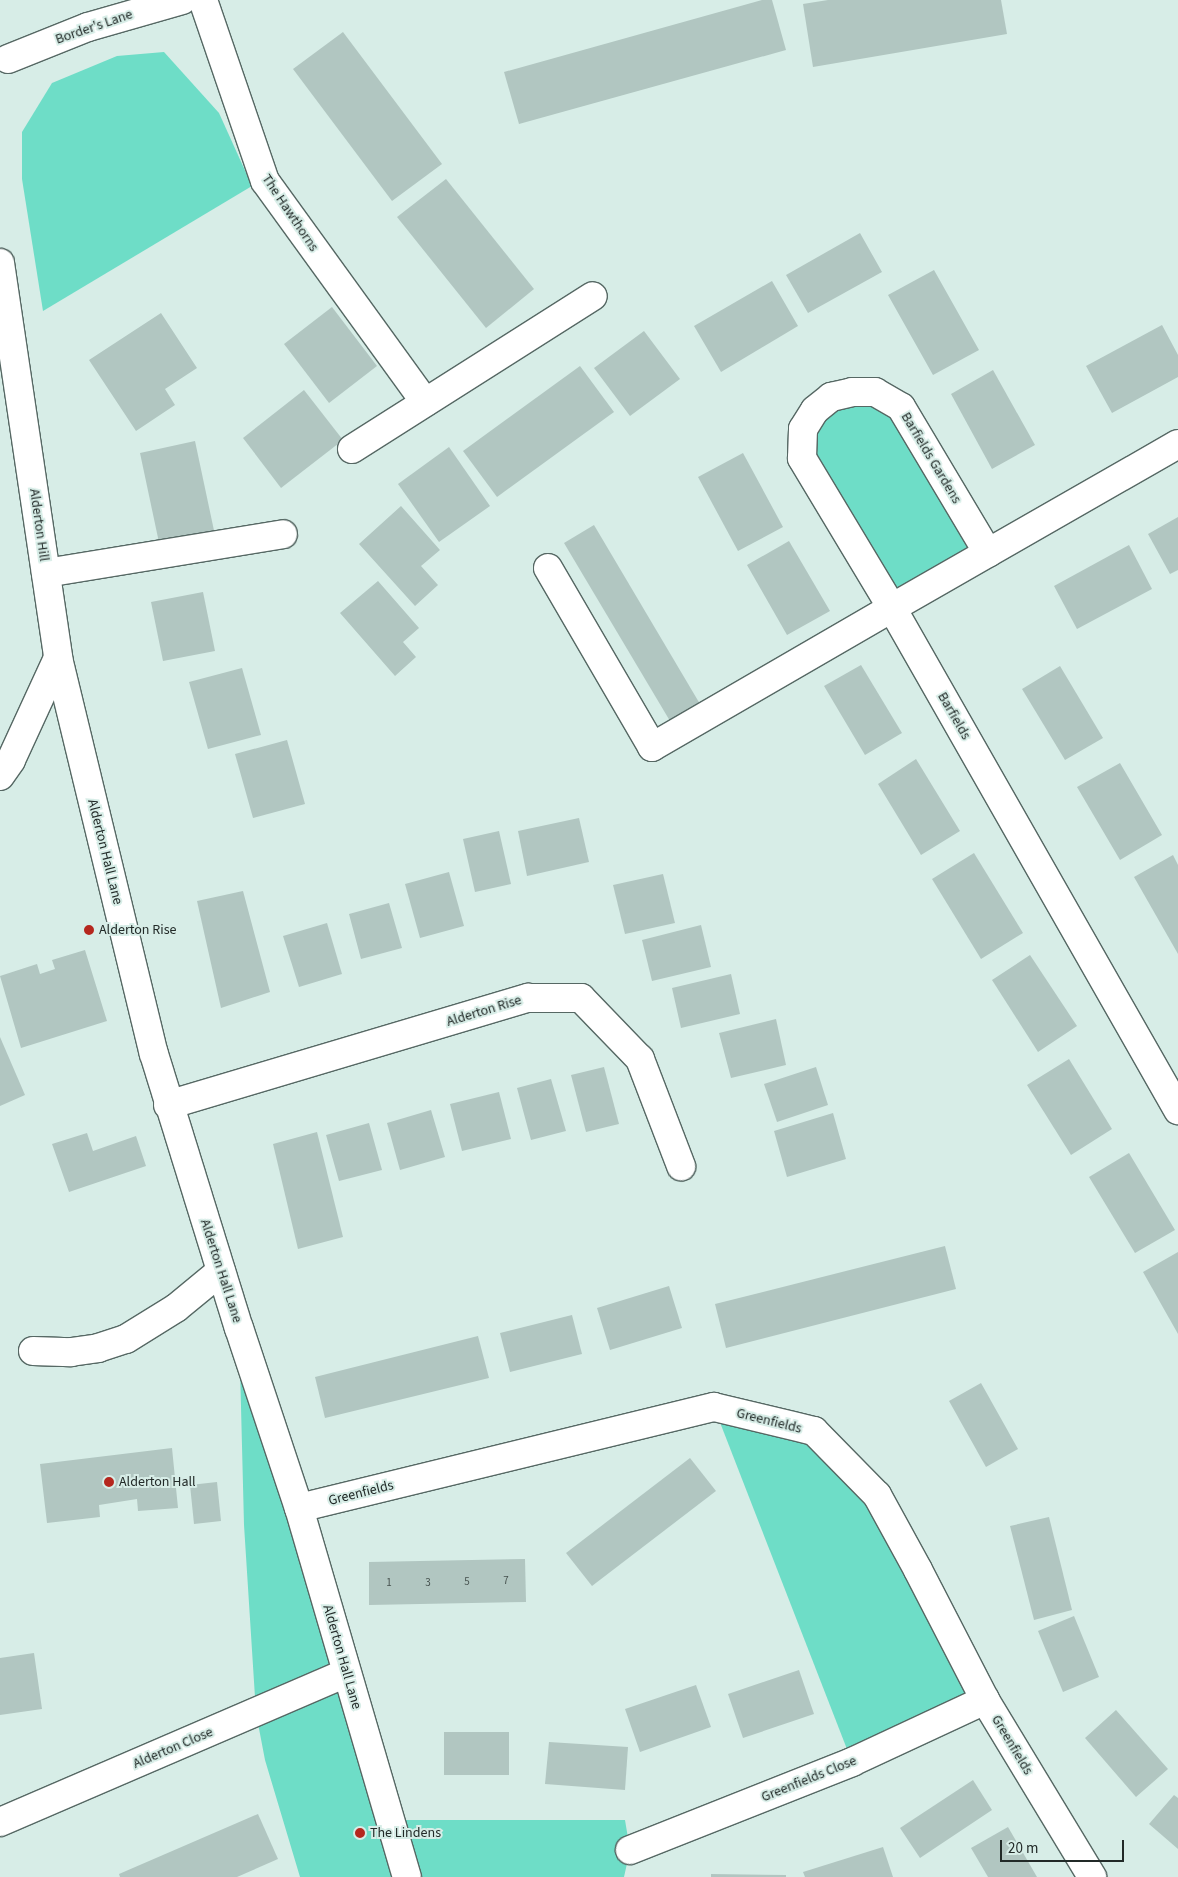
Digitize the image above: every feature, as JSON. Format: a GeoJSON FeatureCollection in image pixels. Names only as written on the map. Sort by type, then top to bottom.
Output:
{"type":"FeatureCollection","features":[{"type":"Feature","properties":{"kind":"street","name":"Border's Lane"},"geometry":{"type":"LineString","coordinates":[[3,64],[88,27],[182,0]]}},
{"type":"Feature","properties":{"kind":"street","name":"The Hawthorns"},"geometry":{"type":"LineString","coordinates":[[203,0],[265,182],[425,402]]}},
{"type":"Feature","properties":{"kind":"street","name":"Alderton Hill"},"geometry":{"type":"LineString","coordinates":[[0,262],[58,658]]}},
{"type":"Feature","properties":{"kind":"street"},"geometry":{"type":"LineString","coordinates":[[352,449],[593,296]]}},
{"type":"Feature","properties":{"kind":"street","name":"Barfields Gardens"},"geometry":{"type":"LineString","coordinates":[[892,608],[802,458],[803,429],[815,410],[831,397],[852,392],[874,392],[901,407],[988,553]]}},
{"type":"Feature","properties":{"kind":"street"},"geometry":{"type":"LineString","coordinates":[[548,568],[652,747],[1178,444]]}},
{"type":"Feature","properties":{"kind":"street"},"geometry":{"type":"LineString","coordinates":[[46,573],[283,534]]}},
{"type":"Feature","properties":{"kind":"street","name":"Barfields"},"geometry":{"type":"LineString","coordinates":[[892,608],[1178,1110]]}},
{"type":"Feature","properties":{"kind":"street"},"geometry":{"type":"LineString","coordinates":[[0,776],[10,760],[58,658]]}},
{"type":"Feature","properties":{"kind":"street","name":"Alderton Hall Lane"},"geometry":{"type":"LineString","coordinates":[[58,658],[168,1105],[298,1508],[407,1877]]}},
{"type":"Feature","properties":{"kind":"street","name":"Alderton Rise"},"geometry":{"type":"LineString","coordinates":[[168,1105],[528,998],[581,998],[640,1058],[681,1166]]}},
{"type":"Feature","properties":{"kind":"street"},"geometry":{"type":"LineString","coordinates":[[33,1351],[71,1352],[98,1348],[126,1340],[176,1308],[221,1272]]}},
{"type":"Feature","properties":{"kind":"street","name":"Greenfields"},"geometry":{"type":"LineString","coordinates":[[298,1508],[714,1407],[814,1432],[877,1495],[985,1700],[1092,1877]]}},
{"type":"Feature","properties":{"kind":"street","name":"Alderton Close"},"geometry":{"type":"LineString","coordinates":[[0,1822],[346,1673]]}},
{"type":"Feature","properties":{"kind":"street","name":"Greenfields Close"},"geometry":{"type":"LineString","coordinates":[[630,1850],[852,1762],[985,1700]]}},
{"type":"Feature","properties":{"kind":"green space"},"geometry":{"type":"Polygon","coordinates":[[[164,52],[219,113],[252,186],[43,311],[22,179],[22,132],[52,83],[117,56],[164,52]]]}},
{"type":"Feature","properties":{"kind":"green space"},"geometry":{"type":"Polygon","coordinates":[[[875,392],[988,553],[892,608],[803,429],[815,410],[875,392]]]}},
{"type":"Feature","properties":{"kind":"green space"},"geometry":{"type":"Polygon","coordinates":[[[239,1328],[390,1820],[625,1820],[630,1850],[624,1877],[300,1877],[265,1760],[256,1713],[244,1525],[239,1328]]]}},
{"type":"Feature","properties":{"kind":"green space"},"geometry":{"type":"Polygon","coordinates":[[[714,1407],[814,1431],[877,1495],[985,1700],[852,1762],[714,1407]]]}},
{"type":"Feature","properties":{"kind":"building"},"geometry":{"type":"Polygon","coordinates":[[[762,0],[772,0],[786,50],[519,124],[504,72],[762,0]]]}},
{"type":"Feature","properties":{"kind":"building"},"geometry":{"type":"Polygon","coordinates":[[[828,0],[1001,0],[1007,34],[813,67],[803,4],[828,0]]]}},
{"type":"Feature","properties":{"kind":"building"},"geometry":{"type":"Polygon","coordinates":[[[343,32],[442,164],[392,201],[293,69],[343,32]]]}},
{"type":"Feature","properties":{"kind":"building"},"geometry":{"type":"Polygon","coordinates":[[[446,179],[534,289],[486,328],[397,217],[446,179]]]}},
{"type":"Feature","properties":{"kind":"building"},"geometry":{"type":"Polygon","coordinates":[[[860,233],[882,272],[808,313],[786,275],[860,233]]]}},
{"type":"Feature","properties":{"kind":"building"},"geometry":{"type":"Polygon","coordinates":[[[934,270],[979,350],[933,375],[888,295],[934,270]]]}},
{"type":"Feature","properties":{"kind":"building"},"geometry":{"type":"Polygon","coordinates":[[[772,281],[798,326],[721,372],[694,326],[772,281]]]}},
{"type":"Feature","properties":{"kind":"building"},"geometry":{"type":"Polygon","coordinates":[[[332,307],[377,366],[329,403],[284,344],[332,307]]]}},
{"type":"Feature","properties":{"kind":"building"},"geometry":{"type":"Polygon","coordinates":[[[161,313],[197,368],[165,389],[175,405],[136,431],[89,360],[161,313]]]}},
{"type":"Feature","properties":{"kind":"building"},"geometry":{"type":"Polygon","coordinates":[[[1162,325],[1178,355],[1178,377],[1112,413],[1086,366],[1162,325]]]}},
{"type":"Feature","properties":{"kind":"building"},"geometry":{"type":"Polygon","coordinates":[[[644,331],[680,379],[630,416],[594,368],[644,331]]]}},
{"type":"Feature","properties":{"kind":"building"},"geometry":{"type":"Polygon","coordinates":[[[580,366],[614,412],[497,497],[463,451],[580,366]]]}},
{"type":"Feature","properties":{"kind":"building"},"geometry":{"type":"Polygon","coordinates":[[[993,370],[1035,445],[992,469],[951,394],[993,370]]]}},
{"type":"Feature","properties":{"kind":"building"},"geometry":{"type":"Polygon","coordinates":[[[304,390],[343,440],[281,488],[243,438],[304,390]]]}},
{"type":"Feature","properties":{"kind":"building"},"geometry":{"type":"Polygon","coordinates":[[[195,441],[216,540],[161,552],[140,453],[195,441]]]}},
{"type":"Feature","properties":{"kind":"building"},"geometry":{"type":"Polygon","coordinates":[[[449,447],[490,506],[439,542],[398,484],[449,447]]]}},
{"type":"Feature","properties":{"kind":"building"},"geometry":{"type":"Polygon","coordinates":[[[743,453],[783,527],[738,551],[698,477],[743,453]]]}},
{"type":"Feature","properties":{"kind":"building"},"geometry":{"type":"Polygon","coordinates":[[[401,506],[440,550],[421,566],[438,585],[415,606],[359,544],[401,506]]]}},
{"type":"Feature","properties":{"kind":"building"},"geometry":{"type":"Polygon","coordinates":[[[1178,517],[1178,570],[1170,574],[1148,534],[1178,517]]]}},
{"type":"Feature","properties":{"kind":"building"},"geometry":{"type":"Polygon","coordinates":[[[594,525],[700,704],[670,721],[564,543],[594,525]]]}},
{"type":"Feature","properties":{"kind":"building"},"geometry":{"type":"Polygon","coordinates":[[[789,541],[830,611],[787,635],[747,565],[789,541]]]}},
{"type":"Feature","properties":{"kind":"building"},"geometry":{"type":"Polygon","coordinates":[[[1129,545],[1152,589],[1077,629],[1054,586],[1129,545]]]}},
{"type":"Feature","properties":{"kind":"building"},"geometry":{"type":"Polygon","coordinates":[[[378,581],[419,628],[403,642],[416,657],[395,676],[340,613],[378,581]]]}},
{"type":"Feature","properties":{"kind":"building"},"geometry":{"type":"Polygon","coordinates":[[[203,592],[215,651],[163,661],[151,602],[203,592]]]}},
{"type":"Feature","properties":{"kind":"building"},"geometry":{"type":"Polygon","coordinates":[[[861,665],[902,733],[865,755],[824,686],[861,665]]]}},
{"type":"Feature","properties":{"kind":"building"},"geometry":{"type":"Polygon","coordinates":[[[1060,666],[1103,738],[1065,760],[1022,689],[1060,666]]]}},
{"type":"Feature","properties":{"kind":"building"},"geometry":{"type":"Polygon","coordinates":[[[242,668],[261,735],[208,749],[189,682],[242,668]]]}},
{"type":"Feature","properties":{"kind":"building"},"geometry":{"type":"Polygon","coordinates":[[[287,740],[305,804],[253,818],[235,754],[287,740]]]}},
{"type":"Feature","properties":{"kind":"building"},"geometry":{"type":"Polygon","coordinates":[[[916,759],[960,831],[921,855],[878,784],[916,759]]]}},
{"type":"Feature","properties":{"kind":"building"},"geometry":{"type":"Polygon","coordinates":[[[1120,763],[1162,835],[1120,860],[1077,787],[1120,763]]]}},
{"type":"Feature","properties":{"kind":"building"},"geometry":{"type":"Polygon","coordinates":[[[579,818],[589,862],[527,876],[518,831],[579,818]]]}},
{"type":"Feature","properties":{"kind":"building"},"geometry":{"type":"Polygon","coordinates":[[[499,831],[511,884],[475,892],[463,839],[499,831]]]}},
{"type":"Feature","properties":{"kind":"building"},"geometry":{"type":"Polygon","coordinates":[[[974,853],[1023,933],[981,959],[932,879],[974,853]]]}},
{"type":"Feature","properties":{"kind":"building"},"geometry":{"type":"Polygon","coordinates":[[[1173,855],[1178,865],[1178,954],[1134,877],[1173,855]]]}},
{"type":"Feature","properties":{"kind":"building"},"geometry":{"type":"Polygon","coordinates":[[[449,872],[464,926],[420,938],[405,884],[449,872]]]}},
{"type":"Feature","properties":{"kind":"building"},"geometry":{"type":"Polygon","coordinates":[[[663,874],[675,923],[625,934],[613,885],[663,874]]]}},
{"type":"Feature","properties":{"kind":"building"},"geometry":{"type":"Polygon","coordinates":[[[243,891],[270,992],[221,1008],[197,901],[243,891]]]}},
{"type":"Feature","properties":{"kind":"building"},"geometry":{"type":"Polygon","coordinates":[[[389,903],[402,948],[361,959],[349,914],[389,903]]]}},
{"type":"Feature","properties":{"kind":"building"},"geometry":{"type":"Polygon","coordinates":[[[327,923],[342,974],[299,987],[283,936],[327,923]]]}},
{"type":"Feature","properties":{"kind":"building"},"geometry":{"type":"Polygon","coordinates":[[[701,925],[711,967],[652,981],[642,940],[701,925]]]}},
{"type":"Feature","properties":{"kind":"building"},"geometry":{"type":"Polygon","coordinates":[[[85,950],[107,1021],[21,1048],[0,976],[37,964],[40,974],[55,969],[52,960],[85,950]]]}},
{"type":"Feature","properties":{"kind":"building"},"geometry":{"type":"Polygon","coordinates":[[[1030,955],[1077,1026],[1038,1052],[992,980],[1030,955]]]}},
{"type":"Feature","properties":{"kind":"building"},"geometry":{"type":"Polygon","coordinates":[[[731,974],[740,1014],[681,1028],[672,988],[731,974]]]}},
{"type":"Feature","properties":{"kind":"building"},"geometry":{"type":"Polygon","coordinates":[[[776,1019],[786,1065],[731,1078],[719,1033],[776,1019]]]}},
{"type":"Feature","properties":{"kind":"building"},"geometry":{"type":"Polygon","coordinates":[[[0,1037],[25,1095],[0,1106],[0,1037]]]}},
{"type":"Feature","properties":{"kind":"building"},"geometry":{"type":"Polygon","coordinates":[[[1069,1059],[1112,1129],[1071,1155],[1027,1085],[1069,1059]]]}},
{"type":"Feature","properties":{"kind":"building"},"geometry":{"type":"Polygon","coordinates":[[[604,1067],[619,1124],[586,1132],[571,1075],[604,1067]]]}},
{"type":"Feature","properties":{"kind":"building"},"geometry":{"type":"Polygon","coordinates":[[[816,1067],[828,1105],[777,1122],[764,1084],[816,1067]]]}},
{"type":"Feature","properties":{"kind":"building"},"geometry":{"type":"Polygon","coordinates":[[[551,1079],[566,1131],[531,1140],[517,1088],[551,1079]]]}},
{"type":"Feature","properties":{"kind":"building"},"geometry":{"type":"Polygon","coordinates":[[[499,1092],[511,1139],[462,1151],[450,1104],[499,1092]]]}},
{"type":"Feature","properties":{"kind":"building"},"geometry":{"type":"Polygon","coordinates":[[[431,1110],[445,1157],[400,1170],[387,1123],[431,1110]]]}},
{"type":"Feature","properties":{"kind":"building"},"geometry":{"type":"Polygon","coordinates":[[[833,1113],[846,1159],[787,1177],[774,1131],[833,1113]]]}},
{"type":"Feature","properties":{"kind":"building"},"geometry":{"type":"Polygon","coordinates":[[[369,1123],[382,1170],[339,1181],[326,1135],[369,1123]]]}},
{"type":"Feature","properties":{"kind":"building"},"geometry":{"type":"Polygon","coordinates":[[[317,1132],[343,1237],[298,1249],[273,1144],[317,1132]]]}},
{"type":"Feature","properties":{"kind":"building"},"geometry":{"type":"Polygon","coordinates":[[[87,1133],[93,1151],[136,1136],[146,1166],[69,1192],[52,1144],[87,1133]]]}},
{"type":"Feature","properties":{"kind":"building"},"geometry":{"type":"Polygon","coordinates":[[[1129,1153],[1175,1230],[1135,1253],[1089,1177],[1129,1153]]]}},
{"type":"Feature","properties":{"kind":"building"},"geometry":{"type":"Polygon","coordinates":[[[945,1246],[956,1289],[726,1348],[715,1304],[945,1246]]]}},
{"type":"Feature","properties":{"kind":"building"},"geometry":{"type":"Polygon","coordinates":[[[1178,1252],[1178,1334],[1143,1272],[1178,1252]]]}},
{"type":"Feature","properties":{"kind":"building"},"geometry":{"type":"Polygon","coordinates":[[[669,1286],[682,1328],[610,1350],[597,1308],[669,1286]]]}},
{"type":"Feature","properties":{"kind":"building"},"geometry":{"type":"Polygon","coordinates":[[[572,1315],[582,1354],[510,1372],[500,1333],[572,1315]]]}},
{"type":"Feature","properties":{"kind":"building"},"geometry":{"type":"Polygon","coordinates":[[[478,1336],[489,1378],[325,1418],[315,1377],[478,1336]]]}},
{"type":"Feature","properties":{"kind":"building"},"geometry":{"type":"Polygon","coordinates":[[[981,1383],[1018,1449],[986,1467],[949,1401],[981,1383]]]}},
{"type":"Feature","properties":{"kind":"building","name":"Alderton Hall"},"geometry":{"type":"Polygon","coordinates":[[[172,1448],[178,1508],[138,1511],[137,1499],[99,1505],[100,1517],[47,1523],[40,1464],[172,1448]]]}},
{"type":"Feature","properties":{"kind":"building"},"geometry":{"type":"Polygon","coordinates":[[[690,1458],[716,1491],[592,1586],[566,1553],[690,1458]]]}},
{"type":"Feature","properties":{"kind":"building"},"geometry":{"type":"Polygon","coordinates":[[[217,1482],[221,1521],[194,1524],[190,1485],[217,1482]]]}},
{"type":"Feature","properties":{"kind":"building"},"geometry":{"type":"Polygon","coordinates":[[[1049,1517],[1072,1610],[1034,1620],[1010,1526],[1049,1517]]]}},
{"type":"Feature","properties":{"kind":"building"},"geometry":{"type":"Polygon","coordinates":[[[525,1559],[526,1602],[369,1605],[369,1562],[525,1559]]]}},
{"type":"Feature","properties":{"kind":"building"},"geometry":{"type":"Polygon","coordinates":[[[1074,1616],[1099,1677],[1063,1692],[1038,1631],[1074,1616]]]}},
{"type":"Feature","properties":{"kind":"building"},"geometry":{"type":"Polygon","coordinates":[[[34,1653],[42,1709],[0,1715],[0,1658],[34,1653]]]}},
{"type":"Feature","properties":{"kind":"building"},"geometry":{"type":"Polygon","coordinates":[[[799,1670],[814,1714],[743,1738],[728,1694],[799,1670]]]}},
{"type":"Feature","properties":{"kind":"building"},"geometry":{"type":"Polygon","coordinates":[[[696,1685],[711,1727],[640,1752],[625,1709],[696,1685]]]}},
{"type":"Feature","properties":{"kind":"building"},"geometry":{"type":"Polygon","coordinates":[[[1116,1710],[1168,1769],[1136,1797],[1085,1738],[1116,1710]]]}},
{"type":"Feature","properties":{"kind":"building"},"geometry":{"type":"Polygon","coordinates":[[[444,1732],[509,1732],[509,1775],[444,1775],[444,1732]]]}},
{"type":"Feature","properties":{"kind":"building"},"geometry":{"type":"Polygon","coordinates":[[[549,1742],[628,1747],[625,1790],[545,1784],[549,1742]]]}},
{"type":"Feature","properties":{"kind":"building"},"geometry":{"type":"Polygon","coordinates":[[[973,1780],[992,1810],[920,1858],[900,1828],[973,1780]]]}},
{"type":"Feature","properties":{"kind":"building"},"geometry":{"type":"Polygon","coordinates":[[[1174,1795],[1178,1798],[1178,1849],[1149,1824],[1174,1795]]]}},
{"type":"Feature","properties":{"kind":"building"},"geometry":{"type":"Polygon","coordinates":[[[258,1814],[278,1859],[237,1877],[120,1877],[119,1874],[258,1814]]]}},
{"type":"Feature","properties":{"kind":"building"},"geometry":{"type":"Polygon","coordinates":[[[1008,1827],[1037,1877],[988,1877],[971,1848],[1008,1827]]]}},
{"type":"Feature","properties":{"kind":"building"},"geometry":{"type":"Polygon","coordinates":[[[883,1847],[893,1877],[805,1877],[803,1872],[883,1847]]]}},
{"type":"Feature","properties":{"kind":"building"},"geometry":{"type":"Polygon","coordinates":[[[711,1874],[786,1875],[786,1877],[711,1877],[711,1874]]]}},
{"type":"Feature","properties":{"kind":"place","name":"Alderton Rise"},"geometry":{"type":"Point","coordinates":[89,930]}},
{"type":"Feature","properties":{"kind":"place","name":"Alderton Hall"},"geometry":{"type":"Point","coordinates":[109,1482]}},
{"type":"Feature","properties":{"kind":"place","name":"The Lindens"},"geometry":{"type":"Point","coordinates":[360,1833]}}]}
